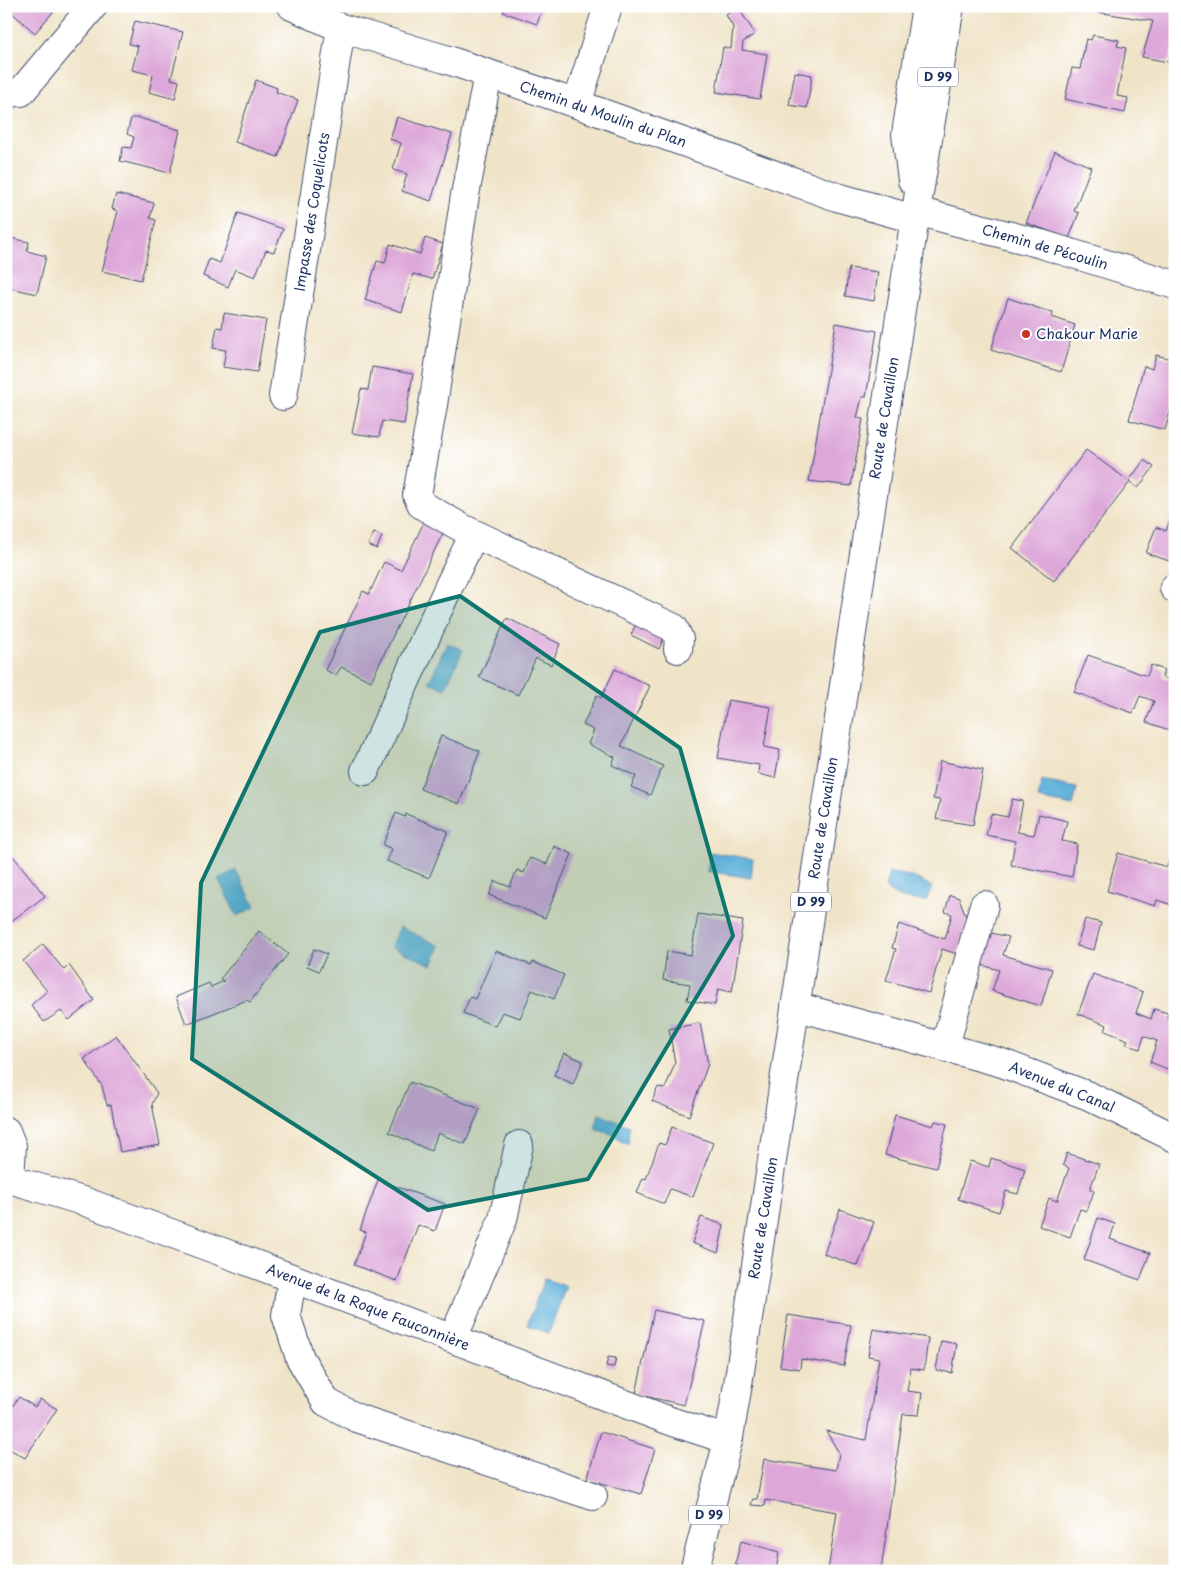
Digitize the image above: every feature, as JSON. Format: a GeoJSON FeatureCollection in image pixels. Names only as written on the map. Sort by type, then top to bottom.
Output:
{"type":"FeatureCollection","features":[{"type":"Feature","properties":{"kind":"street"},"geometry":{"type":"LineString","coordinates":[[6,93],[21,92],[93,6]]}},
{"type":"Feature","properties":{"kind":"street","name":"Chemin du Moulin du Plan"},"geometry":{"type":"LineString","coordinates":[[292,6],[341,28],[577,104],[837,198],[915,215]]}},
{"type":"Feature","properties":{"kind":"street"},"geometry":{"type":"LineString","coordinates":[[577,104],[608,6]]}},
{"type":"Feature","properties":{"kind":"street","name":"Route de Cavaillon"},"geometry":{"type":"LineString","coordinates":[[915,215],[906,134],[926,6]]}},
{"type":"Feature","properties":{"kind":"street","name":"Route de Cavaillon"},"geometry":{"type":"LineString","coordinates":[[694,1571],[729,1437],[915,215],[950,6]]}},
{"type":"Feature","properties":{"kind":"street","name":"Impasse des Coquelicots"},"geometry":{"type":"LineString","coordinates":[[283,396],[341,28]]}},
{"type":"Feature","properties":{"kind":"street"},"geometry":{"type":"LineString","coordinates":[[488,74],[465,195],[433,405],[417,495],[422,505],[474,534],[674,628],[679,639],[678,649]]}},
{"type":"Feature","properties":{"kind":"street","name":"Chemin de Pécoulin"},"geometry":{"type":"LineString","coordinates":[[915,215],[1041,244],[1175,285]]}},
{"type":"Feature","properties":{"kind":"street"},"geometry":{"type":"LineString","coordinates":[[365,770],[474,534]]}},
{"type":"Feature","properties":{"kind":"street"},"geometry":{"type":"LineString","coordinates":[[945,1046],[984,905]]}},
{"type":"Feature","properties":{"kind":"street","name":"Avenue du Canal"},"geometry":{"type":"LineString","coordinates":[[795,1006],[1002,1063],[1089,1096],[1175,1138]]}},
{"type":"Feature","properties":{"kind":"street"},"geometry":{"type":"LineString","coordinates":[[6,1131],[12,1146],[8,1178]]}},
{"type":"Feature","properties":{"kind":"street"},"geometry":{"type":"LineString","coordinates":[[454,1339],[503,1219],[519,1145]]}},
{"type":"Feature","properties":{"kind":"street","name":"Avenue de la Roque Fauconnière"},"geometry":{"type":"LineString","coordinates":[[8,1178],[86,1202],[673,1422],[713,1435],[729,1437]]}},
{"type":"Feature","properties":{"kind":"street"},"geometry":{"type":"LineString","coordinates":[[292,1278],[286,1315],[300,1358],[326,1402],[357,1418],[593,1496]]}},
{"type":"Feature","properties":{"kind":"highlighted area"},"geometry":{"type":"Polygon","coordinates":[[[460,596],[680,748],[733,936],[588,1179],[428,1210],[192,1059],[201,883],[320,632],[460,596]]]}},
{"type":"Feature","properties":{"kind":"water"},"geometry":{"type":"Polygon","coordinates":[[[447,643],[463,650],[445,689],[429,682],[447,643]]]}},
{"type":"Feature","properties":{"kind":"water"},"geometry":{"type":"Polygon","coordinates":[[[1042,781],[1077,788],[1073,806],[1038,799],[1042,781]]]}},
{"type":"Feature","properties":{"kind":"water"},"geometry":{"type":"Polygon","coordinates":[[[710,852],[753,859],[751,878],[707,871],[710,852]]]}},
{"type":"Feature","properties":{"kind":"water"},"geometry":{"type":"Polygon","coordinates":[[[236,870],[255,907],[237,916],[218,879],[236,870]]]}},
{"type":"Feature","properties":{"kind":"water"},"geometry":{"type":"Polygon","coordinates":[[[889,873],[912,877],[932,887],[926,901],[904,898],[890,892],[885,888],[889,873]]]}},
{"type":"Feature","properties":{"kind":"water"},"geometry":{"type":"Polygon","coordinates":[[[400,927],[440,946],[432,965],[391,947],[400,927]]]}},
{"type":"Feature","properties":{"kind":"water"},"geometry":{"type":"Polygon","coordinates":[[[599,1114],[629,1126],[628,1144],[620,1141],[615,1135],[595,1129],[599,1114]]]}},
{"type":"Feature","properties":{"kind":"water"},"geometry":{"type":"Polygon","coordinates":[[[544,1279],[566,1286],[549,1333],[527,1325],[544,1279]]]}},
{"type":"Feature","properties":{"kind":"building"},"geometry":{"type":"Polygon","coordinates":[[[16,6],[58,6],[35,33],[11,12],[16,6]]]}},
{"type":"Feature","properties":{"kind":"building"},"geometry":{"type":"Polygon","coordinates":[[[505,6],[543,6],[537,24],[503,12],[505,6]]]}},
{"type":"Feature","properties":{"kind":"building"},"geometry":{"type":"Polygon","coordinates":[[[813,6],[838,6],[837,11],[813,6]]]}},
{"type":"Feature","properties":{"kind":"building"},"geometry":{"type":"Polygon","coordinates":[[[1060,6],[1175,6],[1175,43],[1168,62],[1142,57],[1153,21],[1060,6]]]}},
{"type":"Feature","properties":{"kind":"building"},"geometry":{"type":"Polygon","coordinates":[[[738,7],[755,34],[743,42],[742,50],[767,54],[760,99],[716,92],[723,47],[731,49],[733,27],[726,15],[738,7]]]}},
{"type":"Feature","properties":{"kind":"building"},"geometry":{"type":"Polygon","coordinates":[[[135,21],[183,32],[171,79],[179,81],[175,99],[149,92],[153,75],[132,70],[138,46],[129,44],[135,21]]]}},
{"type":"Feature","properties":{"kind":"building"},"geometry":{"type":"Polygon","coordinates":[[[1093,35],[1119,40],[1117,46],[1126,48],[1117,96],[1128,98],[1125,113],[1065,99],[1072,68],[1080,69],[1086,39],[1091,40],[1093,35]]]}},
{"type":"Feature","properties":{"kind":"building"},"geometry":{"type":"Polygon","coordinates":[[[795,72],[812,75],[807,108],[789,105],[795,72]]]}},
{"type":"Feature","properties":{"kind":"building"},"geometry":{"type":"Polygon","coordinates":[[[256,80],[277,88],[276,92],[298,100],[278,157],[235,142],[256,80]]]}},
{"type":"Feature","properties":{"kind":"building"},"geometry":{"type":"Polygon","coordinates":[[[397,117],[452,134],[431,201],[402,191],[407,174],[393,170],[401,143],[390,139],[397,117]]]}},
{"type":"Feature","properties":{"kind":"building"},"geometry":{"type":"Polygon","coordinates":[[[131,118],[139,118],[180,130],[170,173],[120,161],[123,147],[131,148],[134,137],[127,134],[131,118]]]}},
{"type":"Feature","properties":{"kind":"building"},"geometry":{"type":"Polygon","coordinates":[[[1055,151],[1091,167],[1074,211],[1079,213],[1069,238],[1026,223],[1055,151]]]}},
{"type":"Feature","properties":{"kind":"building"},"geometry":{"type":"Polygon","coordinates":[[[116,194],[154,203],[150,218],[156,220],[141,280],[102,271],[118,211],[112,209],[116,194]]]}},
{"type":"Feature","properties":{"kind":"building"},"geometry":{"type":"Polygon","coordinates":[[[238,213],[283,229],[274,252],[266,250],[255,277],[235,269],[228,287],[203,276],[209,259],[220,263],[238,213]]]}},
{"type":"Feature","properties":{"kind":"building"},"geometry":{"type":"Polygon","coordinates":[[[6,237],[29,242],[27,251],[46,256],[37,294],[6,287],[6,237]]]}},
{"type":"Feature","properties":{"kind":"building"},"geometry":{"type":"Polygon","coordinates":[[[425,238],[443,244],[432,279],[413,274],[402,312],[365,300],[377,261],[385,263],[390,244],[420,254],[425,238]]]}},
{"type":"Feature","properties":{"kind":"building"},"geometry":{"type":"Polygon","coordinates":[[[849,268],[878,272],[874,301],[845,296],[849,268]]]}},
{"type":"Feature","properties":{"kind":"building"},"geometry":{"type":"Polygon","coordinates":[[[1008,298],[1053,313],[1052,317],[1075,325],[1061,372],[991,350],[1008,298]]]}},
{"type":"Feature","properties":{"kind":"building"},"geometry":{"type":"Polygon","coordinates":[[[224,313],[266,320],[257,372],[223,367],[226,350],[213,348],[217,327],[222,328],[224,313]]]}},
{"type":"Feature","properties":{"kind":"building"},"geometry":{"type":"Polygon","coordinates":[[[836,323],[877,331],[866,397],[862,397],[857,418],[863,419],[851,486],[809,481],[836,323]]]}},
{"type":"Feature","properties":{"kind":"building"},"geometry":{"type":"Polygon","coordinates":[[[1156,355],[1175,360],[1175,395],[1165,430],[1129,420],[1144,366],[1152,369],[1156,355]]]}},
{"type":"Feature","properties":{"kind":"building"},"geometry":{"type":"Polygon","coordinates":[[[372,367],[413,374],[404,424],[382,421],[379,437],[352,433],[361,389],[368,390],[372,367]]]}},
{"type":"Feature","properties":{"kind":"building"},"geometry":{"type":"Polygon","coordinates":[[[1086,450],[1129,481],[1144,460],[1154,467],[1138,488],[1130,482],[1054,581],[1012,548],[1086,450]]]}},
{"type":"Feature","properties":{"kind":"building"},"geometry":{"type":"Polygon","coordinates":[[[1175,507],[1175,563],[1146,553],[1156,527],[1166,531],[1175,507]]]}},
{"type":"Feature","properties":{"kind":"building"},"geometry":{"type":"Polygon","coordinates":[[[424,522],[444,531],[371,681],[341,667],[336,675],[325,670],[363,591],[369,594],[384,562],[401,570],[424,522]]]}},
{"type":"Feature","properties":{"kind":"building"},"geometry":{"type":"Polygon","coordinates":[[[374,533],[382,536],[377,549],[368,545],[374,533]]]}},
{"type":"Feature","properties":{"kind":"building"},"geometry":{"type":"Polygon","coordinates":[[[507,618],[560,644],[551,665],[536,658],[518,695],[479,677],[507,618]]]}},
{"type":"Feature","properties":{"kind":"building"},"geometry":{"type":"Polygon","coordinates":[[[637,621],[665,635],[659,649],[631,635],[637,621]]]}},
{"type":"Feature","properties":{"kind":"building"},"geometry":{"type":"Polygon","coordinates":[[[1088,655],[1147,676],[1151,665],[1164,670],[1162,677],[1175,681],[1175,732],[1146,722],[1154,701],[1140,696],[1133,713],[1074,692],[1088,655]]]}},
{"type":"Feature","properties":{"kind":"building"},"geometry":{"type":"Polygon","coordinates":[[[615,669],[650,686],[621,746],[663,766],[650,795],[631,787],[636,776],[612,765],[615,757],[588,744],[594,730],[583,725],[597,695],[601,698],[615,669]]]}},
{"type":"Feature","properties":{"kind":"building"},"geometry":{"type":"Polygon","coordinates":[[[728,700],[771,707],[764,747],[780,750],[775,778],[758,774],[759,765],[718,758],[728,700]]]}},
{"type":"Feature","properties":{"kind":"building"},"geometry":{"type":"Polygon","coordinates":[[[441,736],[480,751],[459,804],[420,789],[441,736]]]}},
{"type":"Feature","properties":{"kind":"building"},"geometry":{"type":"Polygon","coordinates":[[[940,761],[983,770],[973,825],[936,819],[940,800],[933,799],[940,761]]]}},
{"type":"Feature","properties":{"kind":"building"},"geometry":{"type":"Polygon","coordinates":[[[1012,799],[1023,801],[1017,832],[1034,835],[1039,814],[1067,821],[1062,841],[1077,844],[1072,877],[1011,865],[1015,841],[986,835],[991,814],[1008,817],[1012,799]]]}},
{"type":"Feature","properties":{"kind":"building"},"geometry":{"type":"Polygon","coordinates":[[[396,813],[405,817],[406,814],[448,831],[429,878],[387,861],[392,849],[383,845],[396,813]]]}},
{"type":"Feature","properties":{"kind":"building"},"geometry":{"type":"Polygon","coordinates":[[[554,846],[572,854],[545,918],[489,895],[495,881],[510,887],[517,870],[524,873],[530,858],[547,864],[554,846]]]}},
{"type":"Feature","properties":{"kind":"building"},"geometry":{"type":"Polygon","coordinates":[[[1118,853],[1167,867],[1171,853],[1175,854],[1175,906],[1157,900],[1155,906],[1107,891],[1118,853]]]}},
{"type":"Feature","properties":{"kind":"building"},"geometry":{"type":"Polygon","coordinates":[[[13,856],[45,896],[6,925],[6,861],[13,856]]]}},
{"type":"Feature","properties":{"kind":"building"},"geometry":{"type":"Polygon","coordinates":[[[950,895],[959,898],[967,919],[957,954],[942,949],[929,993],[886,980],[896,949],[892,948],[899,924],[945,939],[952,914],[945,912],[950,895]]]}},
{"type":"Feature","properties":{"kind":"building"},"geometry":{"type":"Polygon","coordinates":[[[698,914],[743,921],[732,992],[718,989],[715,1005],[687,1000],[690,984],[663,980],[667,951],[691,955],[698,914]]]}},
{"type":"Feature","properties":{"kind":"building"},"geometry":{"type":"Polygon","coordinates":[[[1085,919],[1101,923],[1094,950],[1077,946],[1085,919]]]}},
{"type":"Feature","properties":{"kind":"building"},"geometry":{"type":"Polygon","coordinates":[[[259,931],[288,954],[250,1002],[247,1000],[186,1024],[176,997],[209,983],[211,987],[224,981],[220,979],[259,931]]]}},
{"type":"Feature","properties":{"kind":"building"},"geometry":{"type":"Polygon","coordinates":[[[991,933],[1009,937],[1003,955],[1052,969],[1041,1006],[992,991],[999,970],[982,965],[991,933]]]}},
{"type":"Feature","properties":{"kind":"building"},"geometry":{"type":"Polygon","coordinates":[[[43,944],[64,970],[69,965],[94,1000],[69,1020],[61,1011],[44,1022],[31,1005],[47,991],[23,961],[43,944]]]}},
{"type":"Feature","properties":{"kind":"building"},"geometry":{"type":"Polygon","coordinates":[[[314,949],[327,954],[319,971],[307,966],[314,949]]]}},
{"type":"Feature","properties":{"kind":"building"},"geometry":{"type":"Polygon","coordinates":[[[496,951],[531,965],[533,962],[564,975],[554,999],[532,990],[520,1018],[502,1012],[495,1026],[463,1013],[470,997],[475,999],[496,951]]]}},
{"type":"Feature","properties":{"kind":"building"},"geometry":{"type":"Polygon","coordinates":[[[1093,974],[1143,992],[1136,1013],[1151,1019],[1154,1009],[1168,1013],[1167,1017],[1175,1020],[1175,1072],[1150,1062],[1157,1041],[1144,1036],[1140,1049],[1126,1044],[1128,1040],[1105,1031],[1107,1025],[1078,1014],[1093,974]]]}},
{"type":"Feature","properties":{"kind":"building"},"geometry":{"type":"Polygon","coordinates":[[[700,1023],[708,1064],[689,1116],[652,1101],[658,1087],[665,1089],[675,1063],[669,1029],[700,1023]]]}},
{"type":"Feature","properties":{"kind":"building"},"geometry":{"type":"Polygon","coordinates":[[[116,1035],[157,1093],[152,1104],[160,1145],[120,1152],[111,1105],[107,1105],[102,1086],[84,1059],[116,1035]]]}},
{"type":"Feature","properties":{"kind":"building"},"geometry":{"type":"Polygon","coordinates":[[[564,1053],[583,1061],[573,1084],[554,1075],[564,1053]]]}},
{"type":"Feature","properties":{"kind":"building"},"geometry":{"type":"Polygon","coordinates":[[[410,1082],[480,1109],[465,1144],[438,1133],[431,1151],[389,1132],[410,1082]]]}},
{"type":"Feature","properties":{"kind":"building"},"geometry":{"type":"Polygon","coordinates":[[[895,1115],[933,1126],[935,1121],[947,1124],[936,1168],[885,1155],[895,1115]]]}},
{"type":"Feature","properties":{"kind":"building"},"geometry":{"type":"Polygon","coordinates":[[[672,1127],[713,1143],[693,1197],[670,1189],[664,1204],[637,1193],[643,1178],[646,1179],[659,1143],[665,1145],[672,1127]]]}},
{"type":"Feature","properties":{"kind":"building"},"geometry":{"type":"Polygon","coordinates":[[[1067,1153],[1099,1164],[1090,1189],[1094,1191],[1087,1211],[1080,1209],[1070,1237],[1039,1226],[1049,1198],[1057,1201],[1069,1168],[1063,1165],[1067,1153]]]}},
{"type":"Feature","properties":{"kind":"building"},"geometry":{"type":"Polygon","coordinates":[[[991,1158],[1025,1169],[1018,1194],[1006,1191],[999,1212],[958,1199],[970,1161],[989,1167],[991,1158]]]}},
{"type":"Feature","properties":{"kind":"building"},"geometry":{"type":"Polygon","coordinates":[[[378,1180],[445,1204],[435,1231],[418,1225],[397,1281],[354,1265],[366,1232],[360,1230],[378,1180]]]}},
{"type":"Feature","properties":{"kind":"building"},"geometry":{"type":"Polygon","coordinates":[[[840,1209],[874,1222],[858,1266],[824,1254],[840,1209]]]}},
{"type":"Feature","properties":{"kind":"building"},"geometry":{"type":"Polygon","coordinates":[[[701,1217],[724,1225],[718,1253],[692,1243],[701,1217]]]}},
{"type":"Feature","properties":{"kind":"building"},"geometry":{"type":"Polygon","coordinates":[[[1098,1218],[1115,1224],[1110,1239],[1150,1253],[1140,1280],[1084,1260],[1098,1218]]]}},
{"type":"Feature","properties":{"kind":"building"},"geometry":{"type":"Polygon","coordinates":[[[654,1310],[705,1321],[684,1405],[636,1394],[654,1310]]]}},
{"type":"Feature","properties":{"kind":"building"},"geometry":{"type":"Polygon","coordinates":[[[788,1315],[851,1325],[844,1366],[801,1359],[800,1369],[780,1366],[788,1315]]]}},
{"type":"Feature","properties":{"kind":"building"},"geometry":{"type":"Polygon","coordinates":[[[873,1329],[928,1338],[924,1370],[911,1368],[907,1391],[922,1393],[919,1415],[903,1414],[881,1571],[828,1571],[837,1512],[766,1500],[765,1506],[751,1505],[753,1499],[757,1499],[764,1459],[836,1470],[839,1453],[826,1431],[866,1440],[879,1358],[868,1356],[873,1329]]]}},
{"type":"Feature","properties":{"kind":"building"},"geometry":{"type":"Polygon","coordinates":[[[941,1341],[957,1344],[952,1373],[936,1370],[941,1341]]]}},
{"type":"Feature","properties":{"kind":"building"},"geometry":{"type":"Polygon","coordinates":[[[608,1357],[616,1358],[614,1367],[606,1366],[608,1357]]]}},
{"type":"Feature","properties":{"kind":"building"},"geometry":{"type":"Polygon","coordinates":[[[19,1397],[35,1407],[40,1399],[57,1409],[25,1458],[6,1447],[6,1427],[10,1421],[6,1419],[6,1415],[19,1397]]]}},
{"type":"Feature","properties":{"kind":"building"},"geometry":{"type":"Polygon","coordinates":[[[601,1432],[655,1449],[641,1494],[587,1479],[601,1432]]]}},
{"type":"Feature","properties":{"kind":"building"},"geometry":{"type":"Polygon","coordinates":[[[741,1541],[779,1552],[776,1571],[736,1571],[738,1565],[735,1564],[741,1541]]]}},
{"type":"Feature","properties":{"kind":"place","name":"Chakour Marie"},"geometry":{"type":"Point","coordinates":[1026,334]}}]}
